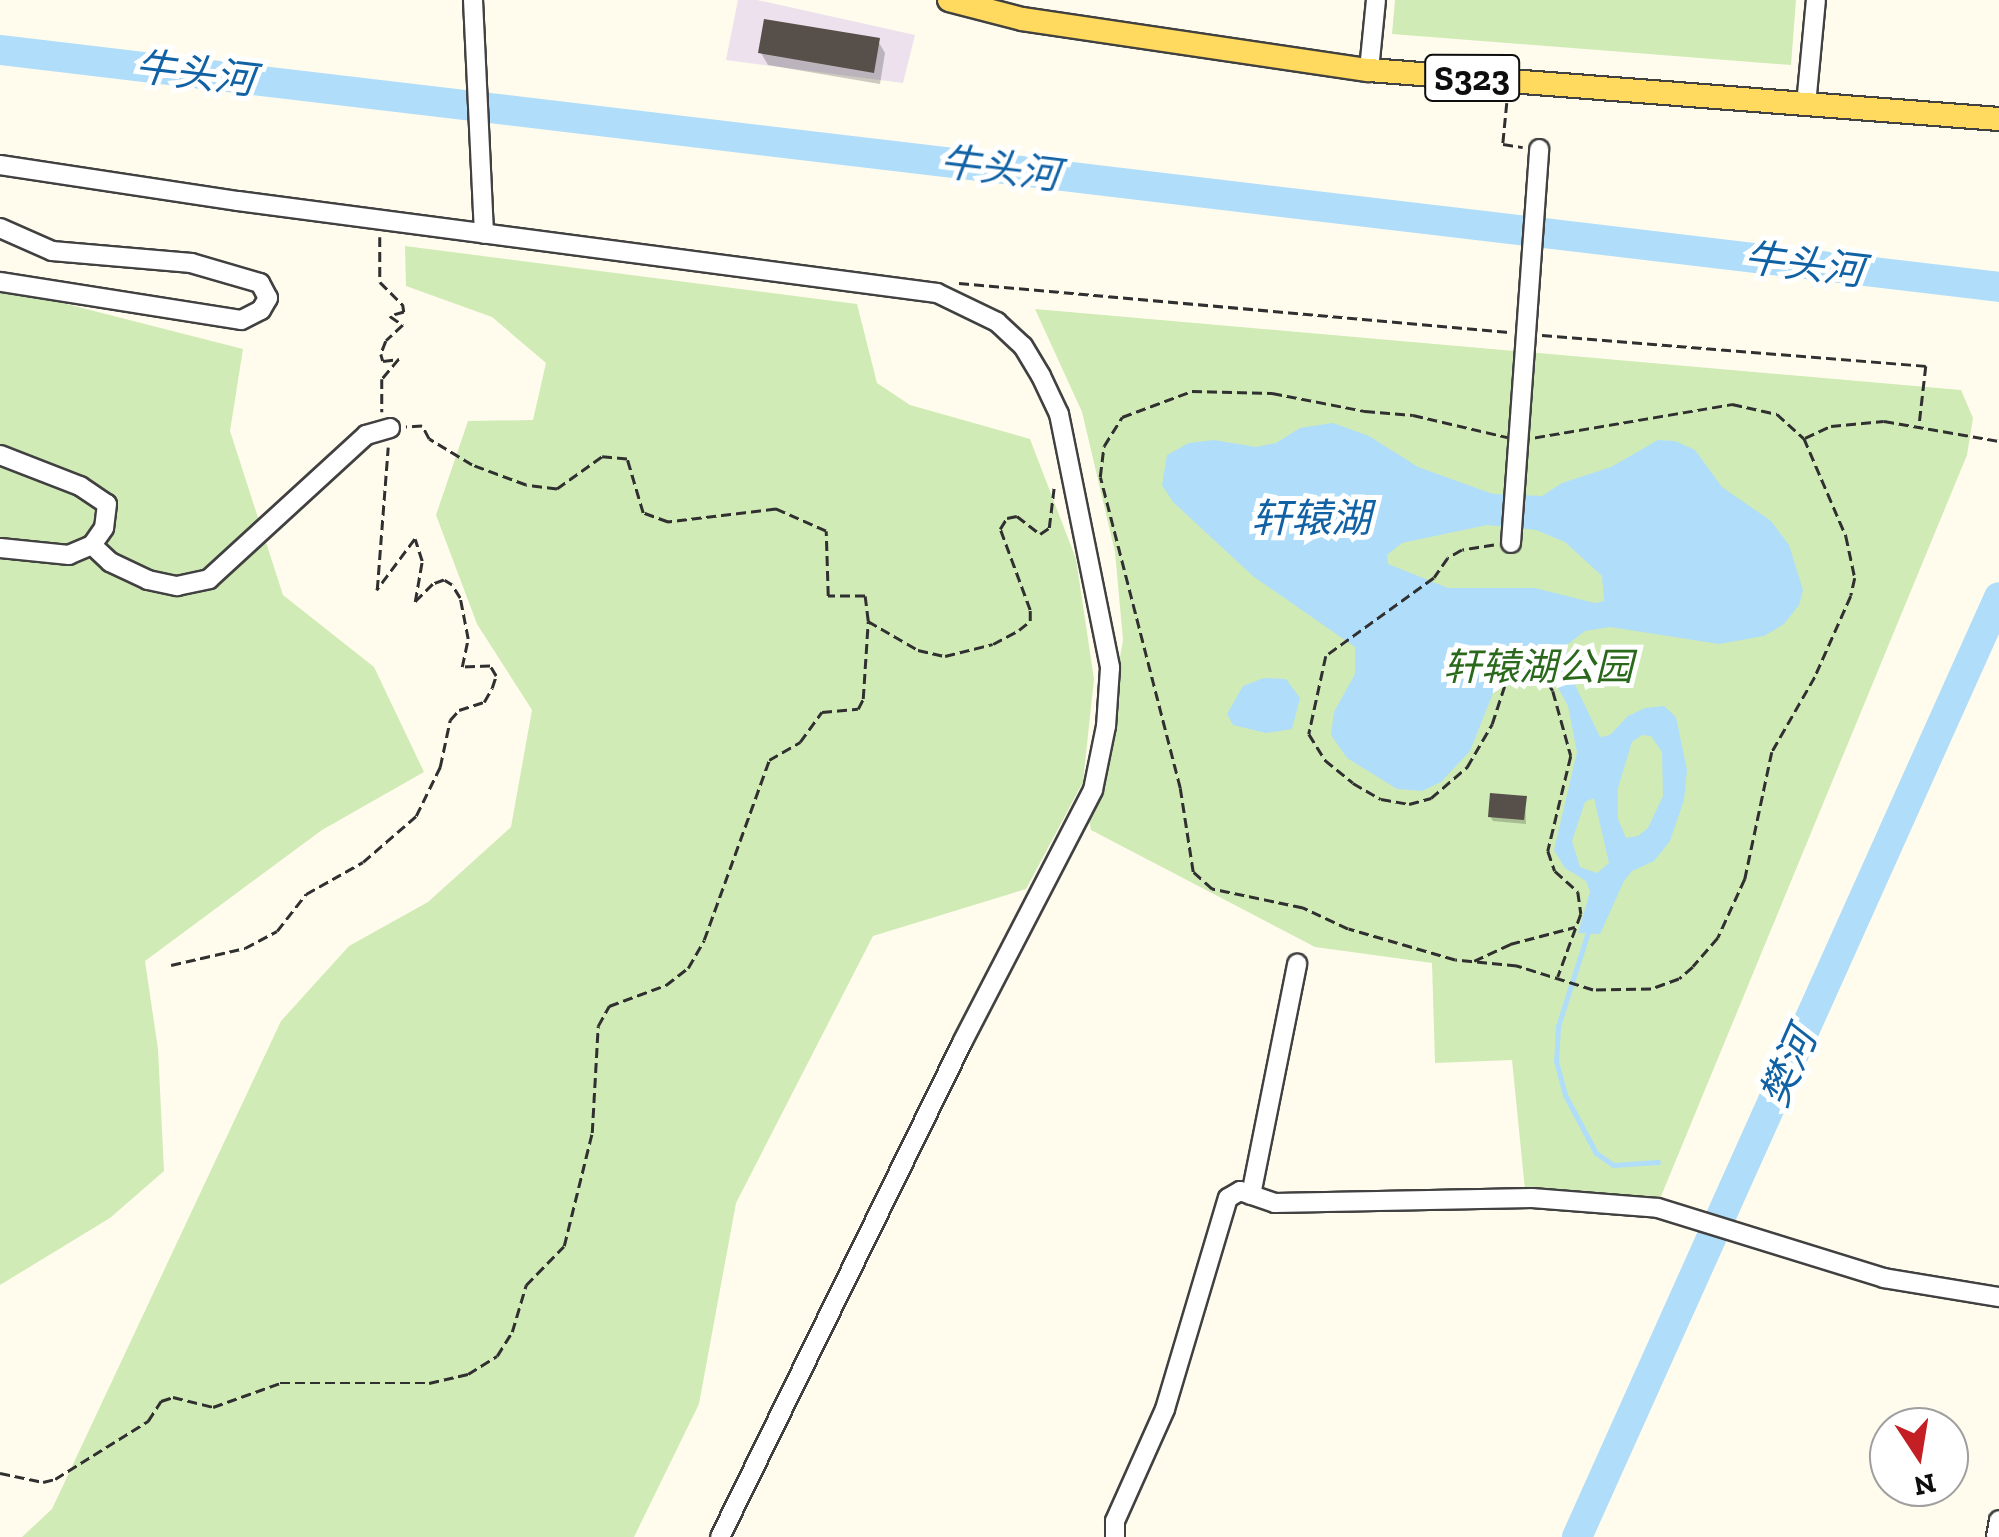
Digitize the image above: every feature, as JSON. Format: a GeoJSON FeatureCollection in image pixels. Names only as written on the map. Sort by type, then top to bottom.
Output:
{"type":"FeatureCollection","features":[{"type":"Feature","properties":{"kind":"main road","name":"S323"},"geometry":{"type":"LineString","coordinates":[[950,0],[1369,70],[1999,119]]}},
{"type":"Feature","properties":{"kind":"street"},"geometry":{"type":"LineString","coordinates":[[473,0],[484,234]]}},
{"type":"Feature","properties":{"kind":"street"},"geometry":{"type":"LineString","coordinates":[[1369,70],[1376,0]]}},
{"type":"Feature","properties":{"kind":"street"},"geometry":{"type":"LineString","coordinates":[[1806,105],[1816,0]]}},
{"type":"Feature","properties":{"kind":"street"},"geometry":{"type":"LineString","coordinates":[[1510,543],[1529,334],[1539,158]]}},
{"type":"Feature","properties":{"kind":"street"},"geometry":{"type":"LineString","coordinates":[[1,164],[484,234],[937,293],[998,322],[1023,346],[1059,414],[1110,668],[1106,726],[1093,790],[963,1041],[720,1537]]}},
{"type":"Feature","properties":{"kind":"street"},"geometry":{"type":"LineString","coordinates":[[0,228],[52,251],[191,262],[260,283],[268,298],[260,310],[242,320],[0,282]]}},
{"type":"Feature","properties":{"kind":"street"},"geometry":{"type":"LineString","coordinates":[[92,545],[110,562],[148,580],[177,586],[209,579],[366,435],[390,428]]}},
{"type":"Feature","properties":{"kind":"street"},"geometry":{"type":"LineString","coordinates":[[0,455],[80,486],[107,504],[104,528],[92,545],[70,555],[0,548]]}},
{"type":"Feature","properties":{"kind":"street"},"geometry":{"type":"LineString","coordinates":[[1251,1195],[1297,964]]}},
{"type":"Feature","properties":{"kind":"street"},"geometry":{"type":"LineString","coordinates":[[1115,1537],[1115,1521],[1164,1409],[1228,1198],[1240,1190],[1276,1203],[1532,1198],[1658,1208],[1884,1278],[1999,1297]]}},
{"type":"Feature","properties":{"kind":"street"},"geometry":{"type":"LineString","coordinates":[[1996,1537],[1999,1520]]}},
{"type":"Feature","properties":{"kind":"path"},"geometry":{"type":"LineString","coordinates":[[1509,81],[1503,144],[1539,158]]}},
{"type":"Feature","properties":{"kind":"path"},"geometry":{"type":"LineString","coordinates":[[171,965],[245,948],[276,931],[306,894],[363,862],[389,834],[416,816],[440,767],[450,720],[459,710],[484,702],[496,676],[490,666],[462,667],[468,639],[460,598],[452,585],[444,580],[433,584],[415,602],[422,561],[416,539],[377,590],[390,428],[379,405],[380,387],[399,359],[383,362],[381,354],[386,340],[403,325],[390,316],[404,312],[404,305],[380,282],[376,268],[383,220]]}},
{"type":"Feature","properties":{"kind":"path"},"geometry":{"type":"LineString","coordinates":[[937,293],[950,282],[1926,366],[1919,426]]}},
{"type":"Feature","properties":{"kind":"path"},"geometry":{"type":"LineString","coordinates":[[1192,391],[1272,393],[1365,412],[1414,415],[1520,440],[1732,404],[1777,414],[1804,438],[1846,536],[1855,578],[1826,654],[1772,752],[1761,792],[1752,861],[1718,938],[1679,979],[1651,989],[1594,990],[1517,966],[1473,962],[1348,930],[1303,908],[1212,889],[1193,872],[1180,788],[1100,477],[1104,446],[1122,418],[1192,391]]}},
{"type":"Feature","properties":{"kind":"path"},"geometry":{"type":"LineString","coordinates":[[1804,438],[1831,426],[1884,421],[1999,441]]}},
{"type":"Feature","properties":{"kind":"path"},"geometry":{"type":"LineString","coordinates":[[0,1474],[43,1482],[55,1479],[148,1421],[161,1401],[173,1397],[213,1407],[280,1383],[428,1383],[468,1374],[497,1356],[512,1332],[526,1285],[564,1246],[592,1133],[598,1026],[609,1006],[666,985],[688,968],[704,940],[769,760],[800,742],[822,712],[858,709],[863,699],[868,621],[864,596],[828,596],[826,531],[776,509],[668,522],[644,513],[627,459],[602,457],[557,489],[526,485],[472,465],[429,440],[422,426],[390,428]]}},
{"type":"Feature","properties":{"kind":"path"},"geometry":{"type":"LineString","coordinates":[[868,621],[918,650],[945,656],[993,644],[1018,630],[1030,621],[1030,610],[1000,528],[1007,518],[1017,516],[1040,534],[1049,528],[1056,475],[1070,476]]}},
{"type":"Feature","properties":{"kind":"path"},"geometry":{"type":"LineString","coordinates":[[1510,543],[1462,550],[1448,558],[1434,578],[1326,656],[1309,734],[1325,760],[1352,783],[1380,799],[1409,804],[1431,798],[1466,767],[1492,724],[1507,678],[1530,666],[1541,671],[1553,692],[1571,756],[1548,851],[1554,871],[1578,892],[1581,914],[1558,977]]}},
{"type":"Feature","properties":{"kind":"path"},"geometry":{"type":"LineString","coordinates":[[1473,962],[1486,952],[1576,927]]}},
{"type":"Feature","properties":{"kind":"shaded area"},"geometry":{"type":"Polygon","coordinates":[[[738,0],[757,0],[915,35],[903,83],[726,60],[738,0]]]}},
{"type":"Feature","properties":{"kind":"green space"},"geometry":{"type":"Polygon","coordinates":[[[1395,0],[1796,0],[1791,65],[1392,34],[1395,0]]]}},
{"type":"Feature","properties":{"kind":"green space"},"geometry":{"type":"Polygon","coordinates":[[[405,246],[857,304],[877,383],[910,405],[1030,439],[1076,559],[1094,679],[1083,782],[1026,889],[873,936],[736,1203],[699,1404],[634,1537],[22,1537],[52,1509],[281,1021],[349,946],[428,902],[511,827],[532,710],[477,624],[436,515],[468,421],[533,420],[546,363],[492,317],[406,286],[405,246]]]}},
{"type":"Feature","properties":{"kind":"green space"},"geometry":{"type":"Polygon","coordinates":[[[0,287],[243,349],[230,431],[283,595],[374,667],[424,772],[322,830],[145,961],[158,1049],[164,1171],[110,1218],[0,1285],[0,287]]]}},
{"type":"Feature","properties":{"kind":"green space","name":"轩辕湖公园"},"geometry":{"type":"Polygon","coordinates":[[[1035,309],[1961,390],[1973,418],[1967,455],[1657,1206],[1526,1200],[1512,1060],[1435,1063],[1432,963],[1315,947],[1091,830],[1085,800],[1101,766],[1123,640],[1115,552],[1082,412],[1035,309]]]}},
{"type":"Feature","properties":{"kind":"water","name":"轩辕湖"},"geometry":{"type":"Polygon","coordinates":[[[1333,423],[1369,436],[1418,467],[1493,494],[1542,496],[1562,483],[1611,467],[1658,440],[1675,441],[1695,450],[1722,487],[1771,521],[1789,545],[1803,590],[1799,605],[1784,624],[1764,636],[1719,644],[1610,627],[1585,631],[1567,645],[1566,666],[1600,737],[1610,735],[1628,716],[1645,708],[1664,706],[1676,717],[1687,770],[1684,800],[1670,841],[1654,861],[1632,871],[1624,881],[1600,934],[1578,933],[1590,892],[1586,881],[1565,868],[1554,850],[1577,752],[1568,706],[1544,662],[1528,654],[1511,663],[1497,683],[1470,751],[1441,782],[1422,791],[1397,789],[1347,758],[1331,735],[1334,712],[1355,674],[1355,647],[1254,577],[1173,502],[1162,485],[1167,455],[1189,443],[1214,440],[1256,447],[1276,443],[1300,428],[1333,423]],[[1487,525],[1402,543],[1387,555],[1388,564],[1448,588],[1535,588],[1595,603],[1604,601],[1602,576],[1565,542],[1536,530],[1487,525]],[[1642,735],[1632,742],[1618,788],[1618,819],[1626,838],[1638,836],[1648,828],[1663,796],[1662,752],[1651,736],[1642,735]],[[1594,798],[1585,802],[1572,841],[1580,867],[1597,873],[1609,863],[1594,798]]]}},
{"type":"Feature","properties":{"kind":"water"},"geometry":{"type":"Polygon","coordinates":[[[1264,678],[1286,679],[1300,698],[1292,729],[1266,733],[1233,725],[1227,714],[1243,686],[1264,678]]]}},
{"type":"Feature","properties":{"kind":"building"},"geometry":{"type":"Polygon","coordinates":[[[764,19],[880,38],[874,73],[758,53],[764,19]]]}},
{"type":"Feature","properties":{"kind":"building"},"geometry":{"type":"Polygon","coordinates":[[[1490,793],[1527,796],[1524,820],[1488,817],[1490,793]]]}},
{"type":"Feature","properties":{"kind":"waterway","name":"牛头河"},"geometry":{"type":"LineString","coordinates":[[0,50],[1999,287]]}},
{"type":"Feature","properties":{"kind":"waterway","name":"樊河"},"geometry":{"type":"LineString","coordinates":[[1577,1537],[1999,597]]}},
{"type":"Feature","properties":{"kind":"waterway"},"geometry":{"type":"LineString","coordinates":[[1589,929],[1558,1026],[1556,1061],[1565,1095],[1596,1153],[1613,1165],[1658,1162]]}}]}
